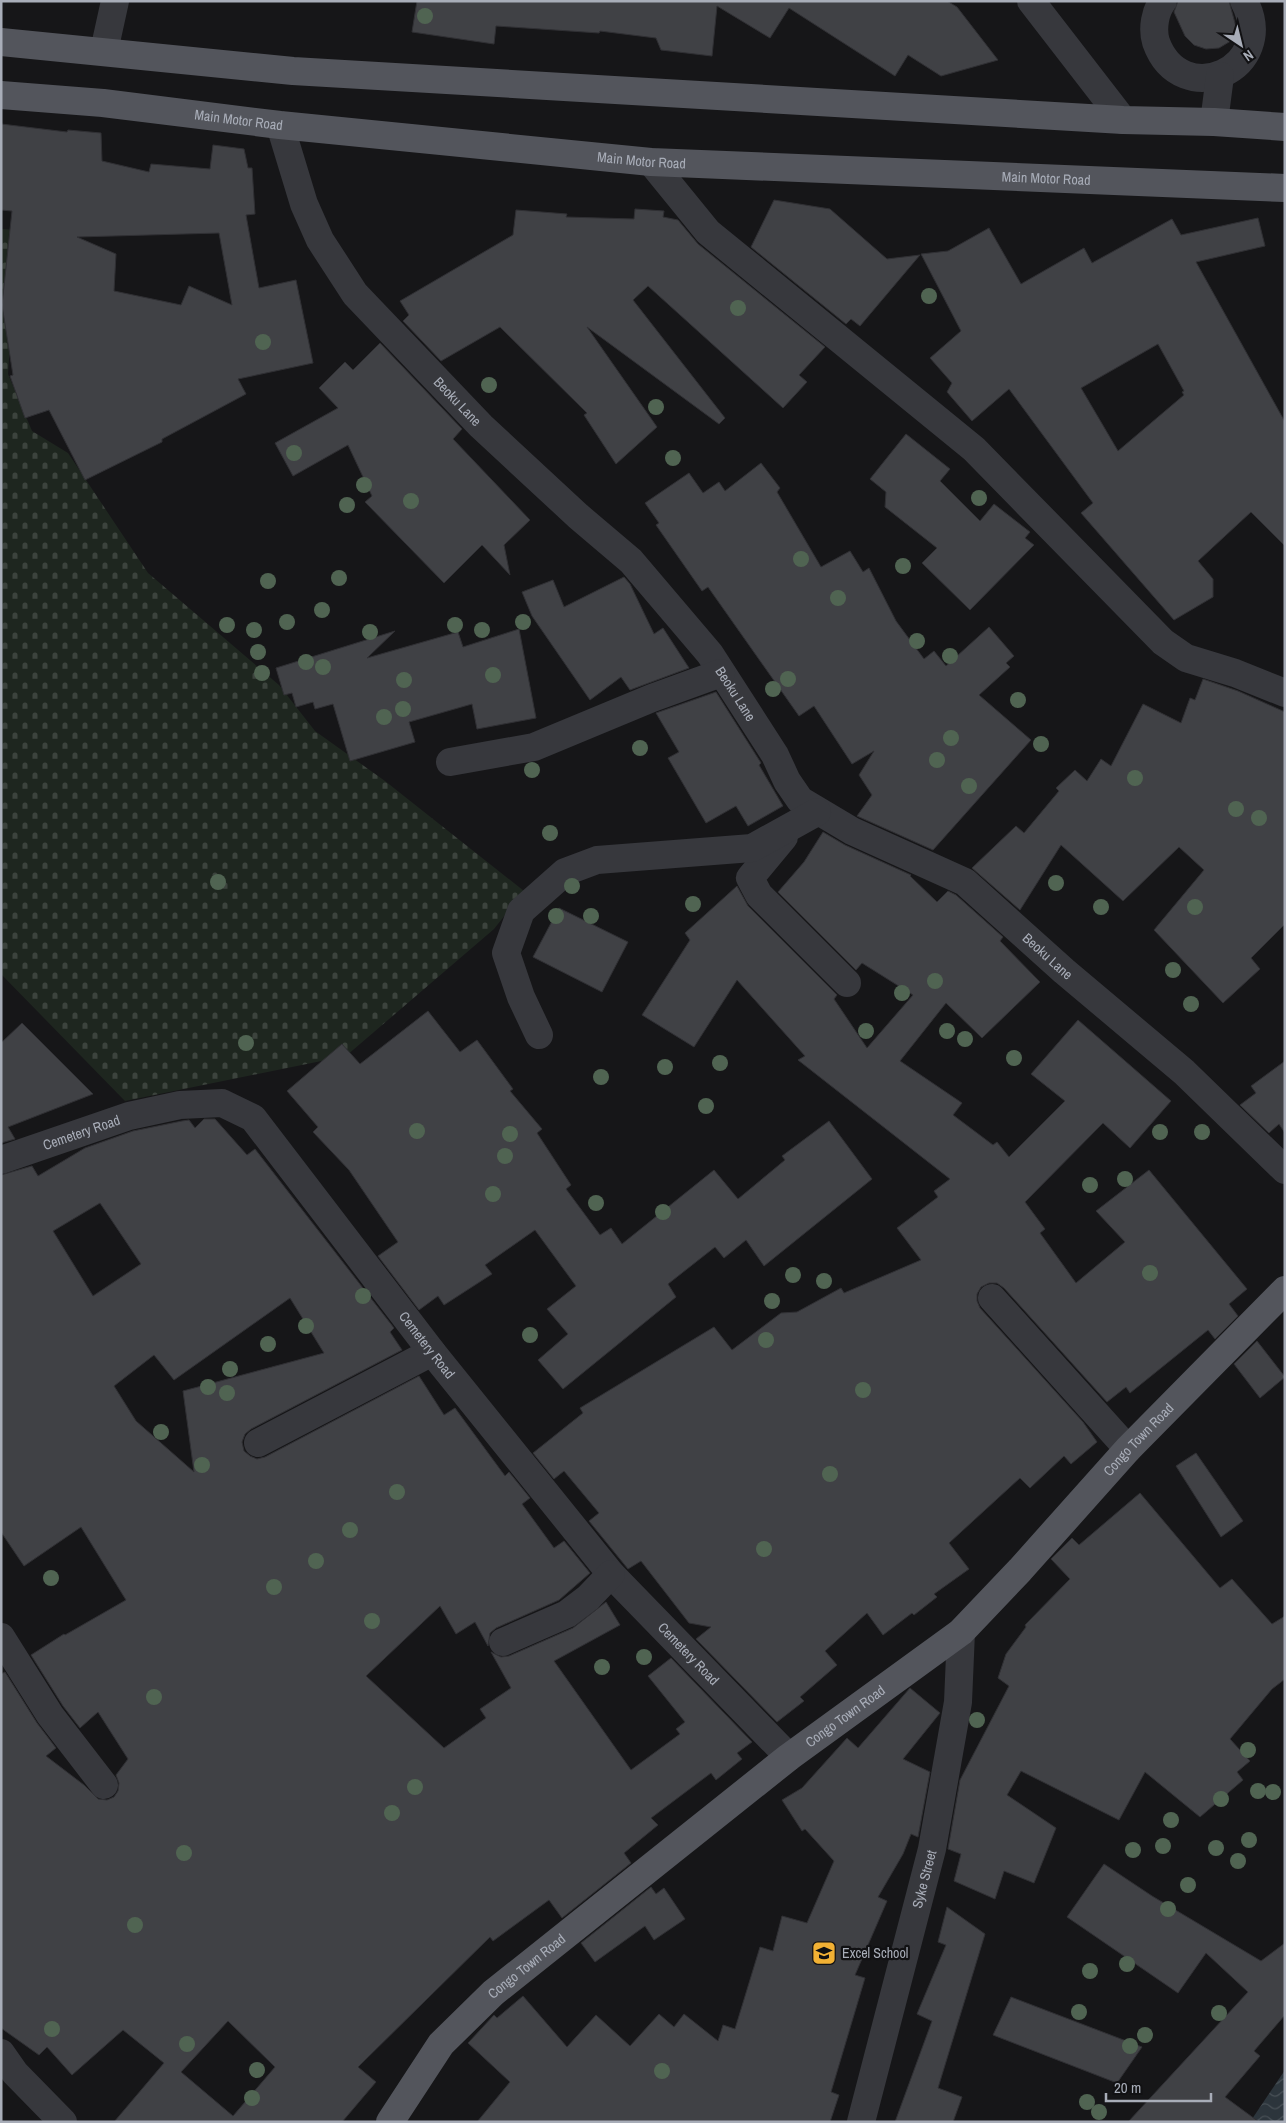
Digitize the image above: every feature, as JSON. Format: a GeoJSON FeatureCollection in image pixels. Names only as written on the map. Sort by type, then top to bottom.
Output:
{"type":"FeatureCollection","features":[{"type":"Feature","properties":{"kind":"main road"},"geometry":{"type":"LineString","coordinates":[[1,42],[294,71],[1122,120],[1214,122],[1285,127]]}},
{"type":"Feature","properties":{"kind":"main road","name":"Main Motor Road"},"geometry":{"type":"LineString","coordinates":[[1,95],[103,102],[280,125],[651,162],[1285,188]]}},
{"type":"Feature","properties":{"kind":"main road","name":"Congo Town Road"},"geometry":{"type":"LineString","coordinates":[[390,2122],[441,2044],[494,1993],[789,1757],[961,1632],[1020,1570],[1128,1449],[1285,1290]]}},
{"type":"Feature","properties":{"kind":"street"},"geometry":{"type":"LineString","coordinates":[[104,51],[114,1]]}},
{"type":"Feature","properties":{"kind":"street"},"geometry":{"type":"LineString","coordinates":[[1031,1],[1122,120]]}},
{"type":"Feature","properties":{"kind":"street"},"geometry":{"type":"LineString","coordinates":[[1164,1],[1155,20],[1155,38],[1160,53],[1171,67],[1186,75],[1203,78],[1220,76],[1234,68],[1244,57],[1250,43],[1253,28],[1250,13],[1244,1]]}},
{"type":"Feature","properties":{"kind":"street"},"geometry":{"type":"LineString","coordinates":[[1214,122],[1220,76]]}},
{"type":"Feature","properties":{"kind":"street","name":"Beoku Lane"},"geometry":{"type":"LineString","coordinates":[[280,125],[308,213],[320,240],[354,294],[482,426],[578,516],[631,560],[710,654],[775,755],[800,800],[817,812],[852,831],[965,882],[1064,971],[1184,1072],[1285,1170]]}},
{"type":"Feature","properties":{"kind":"street"},"geometry":{"type":"LineString","coordinates":[[651,162],[708,232],[974,449],[1163,642],[1186,658],[1235,673],[1285,693]]}},
{"type":"Feature","properties":{"kind":"street"},"geometry":{"type":"LineString","coordinates":[[450,762],[534,747],[652,698],[721,673]]}},
{"type":"Feature","properties":{"kind":"street"},"geometry":{"type":"LineString","coordinates":[[539,1035],[521,997],[506,953],[521,911],[565,872],[597,860],[752,848],[817,812]]}},
{"type":"Feature","properties":{"kind":"street"},"geometry":{"type":"LineString","coordinates":[[792,826],[750,878],[759,895],[847,983]]}},
{"type":"Feature","properties":{"kind":"street","name":"Cemetery Road"},"geometry":{"type":"LineString","coordinates":[[1,1160],[129,1116],[180,1105],[222,1103],[253,1118],[432,1352],[611,1574],[789,1757]]}},
{"type":"Feature","properties":{"kind":"street"},"geometry":{"type":"LineString","coordinates":[[992,1298],[1128,1449]]}},
{"type":"Feature","properties":{"kind":"street"},"geometry":{"type":"LineString","coordinates":[[258,1444],[432,1352]]}},
{"type":"Feature","properties":{"kind":"street"},"geometry":{"type":"LineString","coordinates":[[503,1642],[567,1614],[588,1598],[611,1574]]}},
{"type":"Feature","properties":{"kind":"street","name":"Syke Street"},"geometry":{"type":"LineString","coordinates":[[861,2122],[932,1848],[958,1702],[961,1632]]}},
{"type":"Feature","properties":{"kind":"street"},"geometry":{"type":"LineString","coordinates":[[1,1636],[50,1715],[104,1785]]}},
{"type":"Feature","properties":{"kind":"street"},"geometry":{"type":"LineString","coordinates":[[6,2071],[63,2122]]}},
{"type":"Feature","properties":{"kind":"green space"},"geometry":{"type":"Polygon","coordinates":[[[1,229],[17,230],[8,374],[32,431],[68,453],[148,573],[279,685],[315,731],[385,781],[524,891],[494,929],[346,1056],[125,1101],[1,974],[1,229]]]}},
{"type":"Feature","properties":{"kind":"water"},"geometry":{"type":"Polygon","coordinates":[[[1285,2070],[1285,2122],[1250,2122],[1285,2070]]]}},
{"type":"Feature","properties":{"kind":"building"},"geometry":{"type":"Polygon","coordinates":[[[417,1],[947,1],[957,7],[998,60],[941,76],[908,55],[895,76],[789,8],[770,38],[717,6],[712,56],[661,50],[656,38],[600,31],[599,33],[496,26],[494,44],[412,32],[417,1]]]}},
{"type":"Feature","properties":{"kind":"building"},"geometry":{"type":"Polygon","coordinates":[[[1178,1],[1229,1],[1236,27],[1234,39],[1219,48],[1206,49],[1194,45],[1185,36],[1174,12],[1178,1]]]}},
{"type":"Feature","properties":{"kind":"building"},"geometry":{"type":"Polygon","coordinates":[[[1,124],[67,132],[68,130],[101,133],[102,161],[149,172],[151,164],[210,169],[213,145],[244,149],[248,168],[252,168],[255,214],[246,215],[259,288],[296,280],[313,363],[238,379],[246,394],[162,439],[162,442],[85,480],[49,410],[25,418],[10,376],[13,375],[2,305],[12,211],[1,210],[1,124]],[[219,233],[77,237],[116,254],[114,291],[181,305],[189,286],[232,305],[219,233]]]}},
{"type":"Feature","properties":{"kind":"building"},"geometry":{"type":"Polygon","coordinates":[[[774,200],[830,209],[887,259],[920,255],[860,326],[851,319],[846,324],[751,247],[774,200]]]}},
{"type":"Feature","properties":{"kind":"building"},"geometry":{"type":"Polygon","coordinates":[[[635,209],[664,211],[663,217],[678,220],[698,244],[825,347],[799,375],[807,382],[783,408],[648,286],[633,300],[725,418],[719,424],[587,327],[657,427],[616,464],[584,415],[587,413],[500,327],[441,361],[403,321],[409,315],[400,301],[513,235],[516,210],[567,214],[566,217],[634,219],[635,209]]]}},
{"type":"Feature","properties":{"kind":"building"},"geometry":{"type":"Polygon","coordinates":[[[1258,218],[1265,246],[1196,262],[1285,422],[1285,546],[1251,512],[1198,561],[1213,579],[1213,597],[1174,620],[1081,513],[1093,503],[1009,389],[972,421],[947,392],[952,383],[930,358],[961,331],[921,254],[948,251],[989,228],[1021,284],[1084,248],[1092,263],[1172,219],[1181,235],[1258,218]],[[1158,344],[1081,388],[1118,451],[1184,395],[1182,392],[1184,391],[1158,344]]]}},
{"type":"Feature","properties":{"kind":"building"},"geometry":{"type":"Polygon","coordinates":[[[380,343],[462,429],[453,439],[530,520],[504,545],[510,575],[482,545],[444,583],[365,502],[372,496],[348,445],[293,476],[275,443],[338,408],[319,388],[345,362],[353,370],[380,343]]]}},
{"type":"Feature","properties":{"kind":"building"},"geometry":{"type":"Polygon","coordinates":[[[906,434],[950,469],[940,481],[980,521],[994,504],[1030,532],[1025,538],[1034,545],[970,610],[922,563],[937,548],[885,507],[886,492],[870,479],[906,434]]]}},
{"type":"Feature","properties":{"kind":"building"},"geometry":{"type":"Polygon","coordinates":[[[761,463],[780,488],[777,492],[821,567],[850,551],[863,572],[869,568],[896,621],[924,659],[934,651],[946,666],[989,627],[1014,656],[1006,663],[1010,667],[979,695],[1031,740],[933,850],[857,816],[872,795],[859,775],[874,751],[852,764],[814,706],[799,716],[708,587],[702,591],[656,525],[659,523],[645,503],[689,473],[703,493],[719,482],[725,491],[761,463]]]}},
{"type":"Feature","properties":{"kind":"building"},"geometry":{"type":"Polygon","coordinates":[[[624,577],[630,584],[654,634],[663,628],[689,668],[630,690],[621,677],[590,700],[532,616],[522,592],[553,580],[564,607],[624,577]]]}},
{"type":"Feature","properties":{"kind":"building"},"geometry":{"type":"Polygon","coordinates":[[[519,629],[536,718],[477,729],[472,704],[409,722],[415,742],[350,761],[333,704],[315,709],[313,702],[296,707],[292,693],[284,695],[276,668],[395,631],[367,658],[458,632],[463,647],[519,629]]]}},
{"type":"Feature","properties":{"kind":"building"},"geometry":{"type":"Polygon","coordinates":[[[1203,679],[1238,691],[1285,712],[1285,924],[1251,958],[1260,969],[1223,1003],[1154,930],[1204,870],[1179,847],[1123,901],[1061,845],[1020,910],[972,868],[1016,826],[1024,833],[1059,791],[1056,788],[1075,770],[1087,781],[1101,759],[1111,766],[1143,704],[1181,723],[1190,698],[1195,700],[1203,679]]]}},
{"type":"Feature","properties":{"kind":"building"},"geometry":{"type":"Polygon","coordinates":[[[716,692],[761,763],[759,765],[783,806],[748,826],[736,806],[706,823],[668,758],[679,752],[656,713],[716,692]]]}},
{"type":"Feature","properties":{"kind":"building"},"geometry":{"type":"Polygon","coordinates":[[[823,832],[845,845],[911,875],[937,902],[948,891],[956,895],[1003,937],[1000,941],[1040,982],[982,1038],[946,1003],[900,1061],[962,1103],[953,1115],[993,1145],[997,1142],[1009,1157],[1065,1101],[1031,1074],[1078,1020],[1171,1101],[1130,1148],[1103,1123],[1025,1202],[1045,1229],[1040,1233],[1076,1283],[1125,1242],[1096,1211],[1149,1170],[1247,1289],[1229,1304],[1238,1316],[1215,1339],[1208,1330],[1130,1393],[1126,1387],[1107,1402],[1004,1288],[997,1283],[989,1283],[981,1287],[977,1294],[980,1308],[1083,1422],[1097,1442],[1071,1464],[1064,1456],[1030,1488],[1020,1478],[949,1543],[969,1569],[934,1594],[937,1597],[914,1615],[912,1613],[883,1635],[867,1613],[825,1651],[837,1665],[800,1697],[804,1701],[777,1722],[696,1639],[711,1627],[689,1623],[641,1561],[628,1569],[589,1521],[599,1513],[564,1471],[554,1479],[533,1453],[583,1413],[580,1408],[714,1327],[732,1350],[781,1313],[797,1312],[841,1288],[844,1293],[921,1260],[897,1228],[938,1197],[934,1191],[950,1179],[798,1060],[805,1056],[737,980],[694,1047],[642,1015],[690,940],[685,933],[737,886],[748,906],[837,995],[834,999],[867,1048],[913,995],[862,963],[856,970],[778,892],[804,862],[823,832]]]}},
{"type":"Feature","properties":{"kind":"building"},"geometry":{"type":"Polygon","coordinates":[[[559,908],[628,942],[602,992],[533,957],[559,908]]]}},
{"type":"Feature","properties":{"kind":"building"},"geometry":{"type":"Polygon","coordinates":[[[428,1011],[460,1052],[477,1040],[513,1089],[510,1091],[542,1129],[537,1133],[571,1185],[566,1189],[600,1235],[611,1228],[622,1244],[714,1170],[738,1199],[785,1160],[782,1156],[829,1121],[872,1179],[764,1266],[746,1240],[724,1258],[715,1247],[668,1284],[676,1297],[563,1389],[538,1360],[568,1334],[547,1309],[576,1286],[535,1230],[485,1265],[492,1274],[444,1305],[438,1296],[419,1310],[378,1256],[398,1242],[349,1170],[313,1132],[318,1127],[287,1091],[342,1044],[360,1064],[428,1011]]]}},
{"type":"Feature","properties":{"kind":"building"},"geometry":{"type":"Polygon","coordinates":[[[22,1023],[93,1094],[8,1127],[15,1139],[1,1143],[1,1043],[22,1023]]]}},
{"type":"Feature","properties":{"kind":"building"},"geometry":{"type":"Polygon","coordinates":[[[1285,1061],[1285,1133],[1279,1124],[1269,1133],[1240,1105],[1256,1093],[1251,1086],[1285,1061]]]}},
{"type":"Feature","properties":{"kind":"building"},"geometry":{"type":"Polygon","coordinates":[[[204,1119],[215,1119],[247,1155],[255,1149],[394,1328],[390,1332],[402,1350],[251,1429],[245,1434],[242,1442],[244,1451],[257,1459],[265,1457],[419,1376],[444,1415],[455,1408],[505,1476],[509,1472],[530,1498],[522,1504],[554,1548],[564,1541],[590,1573],[559,1600],[496,1628],[490,1633],[488,1646],[475,1622],[456,1634],[440,1606],[366,1676],[444,1748],[486,1718],[480,1709],[511,1688],[491,1652],[501,1657],[509,1656],[573,1628],[606,1602],[620,1625],[554,1661],[631,1770],[680,1734],[676,1729],[685,1722],[648,1676],[671,1658],[752,1742],[737,1753],[742,1759],[716,1780],[711,1773],[651,1818],[658,1825],[624,1853],[631,1863],[562,1918],[549,1900],[493,1941],[490,1937],[358,2067],[376,2082],[342,2122],[114,2122],[164,2063],[123,2030],[72,2075],[47,2047],[39,2055],[1,2028],[1,1674],[5,1672],[37,1723],[56,1748],[46,1756],[84,1785],[98,1799],[107,1800],[114,1797],[118,1791],[119,1783],[116,1775],[128,1759],[98,1712],[80,1728],[63,1706],[31,1655],[64,1634],[126,1600],[81,1527],[24,1566],[1,1532],[1,1175],[32,1166],[38,1176],[85,1148],[133,1131],[189,1120],[195,1128],[204,1119]],[[100,1203],[53,1231],[93,1296],[141,1264],[100,1203]],[[290,1298],[174,1380],[154,1355],[114,1386],[136,1421],[194,1472],[183,1391],[324,1353],[290,1298]],[[228,2021],[181,2072],[233,2116],[275,2067],[228,2021]]]}},
{"type":"Feature","properties":{"kind":"building"},"geometry":{"type":"Polygon","coordinates":[[[1257,1341],[1285,1377],[1260,1398],[1234,1364],[1257,1341]]]}},
{"type":"Feature","properties":{"kind":"building"},"geometry":{"type":"Polygon","coordinates":[[[1196,1453],[1243,1521],[1221,1537],[1176,1466],[1196,1453]]]}},
{"type":"Feature","properties":{"kind":"building"},"geometry":{"type":"Polygon","coordinates":[[[1140,1493],[1220,1588],[1232,1579],[1272,1624],[1285,1616],[1285,1679],[1272,1689],[1230,1739],[1250,1761],[1237,1772],[1243,1780],[1200,1817],[1145,1772],[1119,1820],[1021,1771],[1007,1795],[1056,1828],[1034,1883],[1004,1871],[995,1899],[954,1881],[961,1854],[948,1849],[960,1780],[1009,1686],[998,1678],[1006,1654],[1026,1627],[1025,1625],[1070,1579],[1051,1559],[1072,1538],[1079,1545],[1140,1493]]]}},
{"type":"Feature","properties":{"kind":"building"},"geometry":{"type":"Polygon","coordinates":[[[910,1688],[940,1713],[903,1759],[930,1772],[918,1837],[911,1834],[903,1854],[878,1897],[887,1901],[855,1975],[865,1978],[831,2092],[839,2095],[830,2122],[477,2122],[510,2082],[468,2043],[494,2015],[497,2018],[523,1996],[567,2047],[596,2015],[630,2046],[659,2014],[674,2027],[684,2014],[718,2041],[723,2025],[735,2029],[760,1947],[773,1951],[782,1916],[807,1923],[834,1861],[805,1829],[802,1831],[782,1800],[802,1788],[847,1738],[858,1748],[910,1688]]]}},
{"type":"Feature","properties":{"kind":"building"},"geometry":{"type":"Polygon","coordinates":[[[1104,1864],[1152,1896],[1261,1961],[1285,1943],[1285,2015],[1254,2051],[1260,2056],[1225,2097],[1259,2122],[1128,2122],[1248,1992],[1206,1953],[1178,1993],[1067,1917],[1104,1864]]]}},
{"type":"Feature","properties":{"kind":"building"},"geometry":{"type":"Polygon","coordinates":[[[651,1887],[656,1894],[664,1888],[685,1919],[654,1940],[645,1926],[595,1962],[581,1943],[651,1887]]]}},
{"type":"Feature","properties":{"kind":"building"},"geometry":{"type":"Polygon","coordinates":[[[947,1907],[985,1934],[938,2088],[962,2097],[953,2122],[895,2122],[932,2021],[917,2014],[946,1945],[938,1942],[947,1907]]]}},
{"type":"Feature","properties":{"kind":"building"},"geometry":{"type":"Polygon","coordinates":[[[1011,1997],[1142,2047],[1117,2083],[993,2035],[1011,1997]]]}},
{"type":"Feature","properties":{"kind":"place","name":"Excel School"},"geometry":{"type":"Point","coordinates":[824,1953]}}]}
